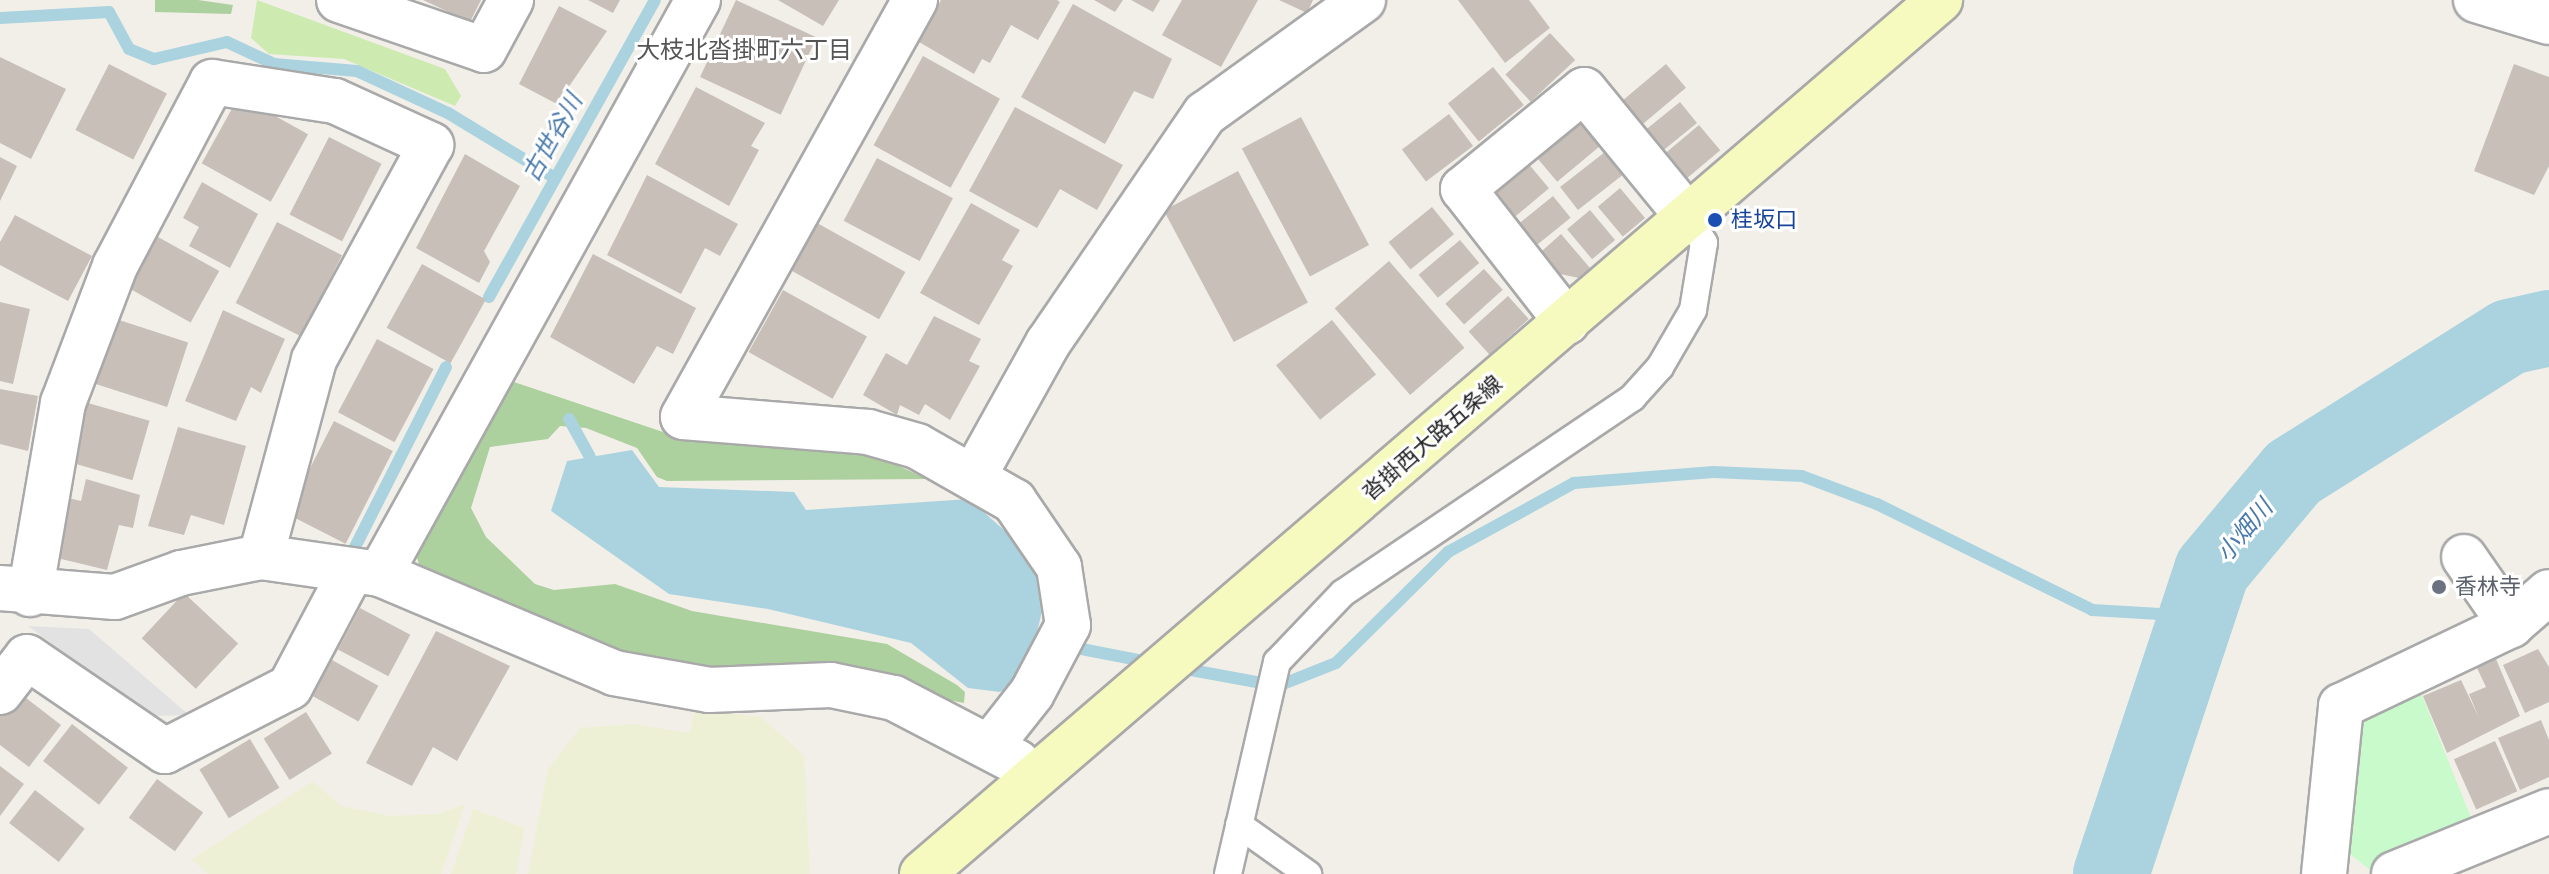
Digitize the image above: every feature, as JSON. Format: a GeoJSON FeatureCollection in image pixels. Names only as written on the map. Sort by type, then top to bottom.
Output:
{"type":"FeatureCollection","features":[{"type":"Feature","properties":{"kind":"main road","name":"沓掛西大路五条線"},"geometry":{"type":"LineString","coordinates":[[922,874],[1039,777],[1940,0]]}},
{"type":"Feature","properties":{"kind":"street"},"geometry":{"type":"LineString","coordinates":[[339,0],[484,50],[511,0]]}},
{"type":"Feature","properties":{"kind":"street"},"geometry":{"type":"LineString","coordinates":[[0,692],[27,657],[165,751],[290,687],[366,572],[698,0]]}},
{"type":"Feature","properties":{"kind":"street"},"geometry":{"type":"LineString","coordinates":[[915,0],[683,417],[868,432],[917,446],[975,474],[1014,501],[1037,529],[1059,567],[1068,625],[1032,693],[991,745]]}},
{"type":"Feature","properties":{"kind":"street"},"geometry":{"type":"LineString","coordinates":[[975,474],[1048,343],[1205,114],[1363,0]]}},
{"type":"Feature","properties":{"kind":"street"},"geometry":{"type":"LineString","coordinates":[[2476,0],[2549,22]]}},
{"type":"Feature","properties":{"kind":"street"},"geometry":{"type":"LineString","coordinates":[[261,557],[314,360],[431,145],[335,101],[212,82],[115,266],[63,403],[15,591],[115,597],[181,573],[261,557],[366,572],[614,673],[709,690],[831,685],[894,698],[991,745],[1039,777]]}},
{"type":"Feature","properties":{"kind":"street"},"geometry":{"type":"LineString","coordinates":[[1567,322],[1463,189],[1584,90],[1687,216]]}},
{"type":"Feature","properties":{"kind":"street"},"geometry":{"type":"LineString","coordinates":[[2464,557],[2511,625]]}},
{"type":"Feature","properties":{"kind":"street"},"geometry":{"type":"LineString","coordinates":[[2324,874],[2341,706],[2511,625],[2549,592]]}},
{"type":"Feature","properties":{"kind":"street"},"geometry":{"type":"LineString","coordinates":[[2394,874],[2549,811]]}},
{"type":"Feature","properties":{"kind":"lane"},"geometry":{"type":"LineString","coordinates":[[1228,874],[1277,662],[1343,593],[1632,398],[1660,367],[1693,310],[1704,243],[1687,216]]}},
{"type":"Feature","properties":{"kind":"lane"},"geometry":{"type":"LineString","coordinates":[[1239,825],[1308,874]]}},
{"type":"Feature","properties":{"kind":"green space"},"geometry":{"type":"Polygon","coordinates":[[[155,0],[198,0],[233,5],[231,14],[155,12],[155,0]]]}},
{"type":"Feature","properties":{"kind":"green space"},"geometry":{"type":"Polygon","coordinates":[[[257,0],[445,69],[461,96],[455,106],[344,59],[269,54],[251,38],[257,0]]]}},
{"type":"Feature","properties":{"kind":"green space"},"geometry":{"type":"Polygon","coordinates":[[[508,380],[690,441],[871,453],[927,479],[667,481],[657,477],[637,448],[586,428],[560,426],[548,439],[490,447],[471,508],[486,537],[535,584],[554,590],[615,584],[692,611],[887,644],[957,685],[965,692],[964,703],[770,666],[704,667],[598,649],[421,573],[412,538],[508,380]]]}},
{"type":"Feature","properties":{"kind":"green space"},"geometry":{"type":"Polygon","coordinates":[[[2419,688],[2474,825],[2370,870],[2344,849],[2349,744],[2371,710],[2419,688]]]}},
{"type":"Feature","properties":{"kind":"green space"},"geometry":{"type":"Polygon","coordinates":[[[695,709],[761,717],[804,755],[810,874],[528,874],[548,769],[580,728],[634,724],[689,733],[695,709]]]}},
{"type":"Feature","properties":{"kind":"green space"},"geometry":{"type":"Polygon","coordinates":[[[313,781],[341,806],[390,816],[438,814],[465,804],[441,874],[208,874],[192,859],[313,781]]]}},
{"type":"Feature","properties":{"kind":"green space"},"geometry":{"type":"Polygon","coordinates":[[[473,809],[525,828],[516,874],[451,874],[473,809]]]}},
{"type":"Feature","properties":{"kind":"shaded area"},"geometry":{"type":"Polygon","coordinates":[[[28,626],[89,629],[189,715],[151,716],[28,626]]]}},
{"type":"Feature","properties":{"kind":"water"},"geometry":{"type":"Polygon","coordinates":[[[632,450],[659,487],[794,492],[806,510],[969,499],[1032,555],[1045,598],[1027,676],[1000,692],[968,688],[911,643],[768,609],[669,594],[551,511],[567,461],[632,450]]]}},
{"type":"Feature","properties":{"kind":"building"},"geometry":{"type":"Polygon","coordinates":[[[423,0],[481,0],[470,22],[423,0]]]}},
{"type":"Feature","properties":{"kind":"building"},"geometry":{"type":"Polygon","coordinates":[[[588,0],[620,0],[613,13],[588,0]]]}},
{"type":"Feature","properties":{"kind":"building"},"geometry":{"type":"Polygon","coordinates":[[[736,0],[817,38],[781,115],[700,77],[736,0]]]}},
{"type":"Feature","properties":{"kind":"building"},"geometry":{"type":"Polygon","coordinates":[[[778,0],[839,0],[823,26],[778,0]]]}},
{"type":"Feature","properties":{"kind":"building"},"geometry":{"type":"Polygon","coordinates":[[[941,0],[1060,2],[1038,40],[1011,25],[990,63],[982,59],[974,74],[919,42],[941,0]]]}},
{"type":"Feature","properties":{"kind":"building"},"geometry":{"type":"Polygon","coordinates":[[[1094,0],[1123,0],[1115,12],[1094,0]]]}},
{"type":"Feature","properties":{"kind":"building"},"geometry":{"type":"Polygon","coordinates":[[[1131,0],[1160,0],[1153,12],[1131,0]]]}},
{"type":"Feature","properties":{"kind":"building"},"geometry":{"type":"Polygon","coordinates":[[[1182,0],[1258,0],[1221,67],[1162,35],[1182,0]]]}},
{"type":"Feature","properties":{"kind":"building"},"geometry":{"type":"Polygon","coordinates":[[[1279,0],[1313,0],[1307,13],[1279,0]]]}},
{"type":"Feature","properties":{"kind":"building"},"geometry":{"type":"Polygon","coordinates":[[[1458,0],[1529,0],[1550,28],[1505,63],[1458,0]]]}},
{"type":"Feature","properties":{"kind":"building"},"geometry":{"type":"Polygon","coordinates":[[[1073,4],[1172,59],[1153,99],[1134,91],[1105,144],[1021,97],[1073,4]]]}},
{"type":"Feature","properties":{"kind":"building"},"geometry":{"type":"Polygon","coordinates":[[[559,6],[607,31],[557,104],[519,84],[559,6]]]}},
{"type":"Feature","properties":{"kind":"building"},"geometry":{"type":"Polygon","coordinates":[[[1550,33],[1575,60],[1531,102],[1505,75],[1550,33]]]}},
{"type":"Feature","properties":{"kind":"building"},"geometry":{"type":"Polygon","coordinates":[[[923,56],[1000,99],[951,188],[874,145],[923,56]]]}},
{"type":"Feature","properties":{"kind":"building"},"geometry":{"type":"Polygon","coordinates":[[[0,57],[66,89],[31,159],[0,143],[0,57]]]}},
{"type":"Feature","properties":{"kind":"building"},"geometry":{"type":"Polygon","coordinates":[[[109,64],[167,94],[133,159],[75,130],[109,64]]]}},
{"type":"Feature","properties":{"kind":"building"},"geometry":{"type":"Polygon","coordinates":[[[1666,64],[1686,88],[1637,129],[1617,105],[1666,64]]]}},
{"type":"Feature","properties":{"kind":"building"},"geometry":{"type":"Polygon","coordinates":[[[2514,64],[2549,77],[2549,166],[2534,195],[2474,171],[2514,64]]]}},
{"type":"Feature","properties":{"kind":"building"},"geometry":{"type":"Polygon","coordinates":[[[1493,67],[1524,105],[1479,142],[1448,104],[1493,67]]]}},
{"type":"Feature","properties":{"kind":"building"},"geometry":{"type":"Polygon","coordinates":[[[696,87],[765,123],[751,146],[759,150],[729,206],[655,164],[696,87]]]}},
{"type":"Feature","properties":{"kind":"building"},"geometry":{"type":"Polygon","coordinates":[[[239,96],[308,134],[271,202],[202,163],[239,96]]]}},
{"type":"Feature","properties":{"kind":"building"},"geometry":{"type":"Polygon","coordinates":[[[1680,102],[1697,123],[1658,154],[1641,133],[1680,102]]]}},
{"type":"Feature","properties":{"kind":"building"},"geometry":{"type":"Polygon","coordinates":[[[1015,107],[1123,165],[1097,210],[1060,189],[1037,228],[969,191],[1015,107]]]}},
{"type":"Feature","properties":{"kind":"building"},"geometry":{"type":"Polygon","coordinates":[[[1449,114],[1473,146],[1426,181],[1402,150],[1449,114]]]}},
{"type":"Feature","properties":{"kind":"building"},"geometry":{"type":"Polygon","coordinates":[[[1575,116],[1600,146],[1557,182],[1532,152],[1575,116]]]}},
{"type":"Feature","properties":{"kind":"building"},"geometry":{"type":"Polygon","coordinates":[[[1301,117],[1369,245],[1310,276],[1242,148],[1301,117]]]}},
{"type":"Feature","properties":{"kind":"building"},"geometry":{"type":"Polygon","coordinates":[[[1699,125],[1720,150],[1678,186],[1657,160],[1699,125]]]}},
{"type":"Feature","properties":{"kind":"building"},"geometry":{"type":"Polygon","coordinates":[[[329,137],[382,164],[342,241],[290,215],[329,137]]]}},
{"type":"Feature","properties":{"kind":"building"},"geometry":{"type":"Polygon","coordinates":[[[1605,152],[1623,175],[1578,210],[1560,187],[1605,152]]]}},
{"type":"Feature","properties":{"kind":"building"},"geometry":{"type":"Polygon","coordinates":[[[465,154],[520,186],[484,251],[490,262],[479,283],[416,248],[465,154]]]}},
{"type":"Feature","properties":{"kind":"building"},"geometry":{"type":"Polygon","coordinates":[[[1522,156],[1549,188],[1507,224],[1480,191],[1522,156]]]}},
{"type":"Feature","properties":{"kind":"building"},"geometry":{"type":"Polygon","coordinates":[[[0,157],[17,166],[0,201],[0,157]]]}},
{"type":"Feature","properties":{"kind":"building"},"geometry":{"type":"Polygon","coordinates":[[[877,158],[953,198],[920,261],[844,221],[877,158]]]}},
{"type":"Feature","properties":{"kind":"building"},"geometry":{"type":"Polygon","coordinates":[[[1238,171],[1308,303],[1234,342],[1164,210],[1238,171]]]}},
{"type":"Feature","properties":{"kind":"building"},"geometry":{"type":"Polygon","coordinates":[[[647,175],[738,224],[720,256],[705,248],[681,294],[607,255],[647,175]]]}},
{"type":"Feature","properties":{"kind":"building"},"geometry":{"type":"Polygon","coordinates":[[[202,182],[258,214],[230,268],[189,246],[199,227],[183,218],[202,182]]]}},
{"type":"Feature","properties":{"kind":"building"},"geometry":{"type":"Polygon","coordinates":[[[1620,188],[1645,218],[1623,237],[1598,207],[1620,188]]]}},
{"type":"Feature","properties":{"kind":"building"},"geometry":{"type":"Polygon","coordinates":[[[1553,196],[1571,218],[1528,252],[1510,231],[1553,196]]]}},
{"type":"Feature","properties":{"kind":"building"},"geometry":{"type":"Polygon","coordinates":[[[971,203],[1020,230],[1002,260],[1013,266],[979,325],[920,293],[971,203]]]}},
{"type":"Feature","properties":{"kind":"building"},"geometry":{"type":"Polygon","coordinates":[[[1432,207],[1454,234],[1411,269],[1388,242],[1432,207]]]}},
{"type":"Feature","properties":{"kind":"building"},"geometry":{"type":"Polygon","coordinates":[[[1590,210],[1615,240],[1592,259],[1567,229],[1590,210]]]}},
{"type":"Feature","properties":{"kind":"building"},"geometry":{"type":"Polygon","coordinates":[[[15,215],[92,256],[68,301],[0,265],[0,242],[15,215]]]}},
{"type":"Feature","properties":{"kind":"building"},"geometry":{"type":"Polygon","coordinates":[[[277,222],[342,255],[301,336],[236,303],[277,222]]]}},
{"type":"Feature","properties":{"kind":"building"},"geometry":{"type":"Polygon","coordinates":[[[817,223],[905,272],[879,319],[791,270],[817,223]]]}},
{"type":"Feature","properties":{"kind":"building"},"geometry":{"type":"Polygon","coordinates":[[[1561,234],[1590,268],[1579,278],[1546,271],[1534,258],[1561,234]]]}},
{"type":"Feature","properties":{"kind":"building"},"geometry":{"type":"Polygon","coordinates":[[[158,237],[219,271],[191,323],[129,289],[158,237]]]}},
{"type":"Feature","properties":{"kind":"building"},"geometry":{"type":"Polygon","coordinates":[[[1460,240],[1479,263],[1438,298],[1419,275],[1460,240]]]}},
{"type":"Feature","properties":{"kind":"building"},"geometry":{"type":"Polygon","coordinates":[[[593,254],[696,308],[673,354],[657,346],[634,384],[550,337],[593,254]]]}},
{"type":"Feature","properties":{"kind":"building"},"geometry":{"type":"Polygon","coordinates":[[[1389,261],[1464,348],[1410,395],[1335,308],[1389,261]]]}},
{"type":"Feature","properties":{"kind":"building"},"geometry":{"type":"Polygon","coordinates":[[[422,264],[486,299],[450,363],[387,328],[422,264]]]}},
{"type":"Feature","properties":{"kind":"building"},"geometry":{"type":"Polygon","coordinates":[[[1484,269],[1503,290],[1464,325],[1445,304],[1484,269]]]}},
{"type":"Feature","properties":{"kind":"building"},"geometry":{"type":"Polygon","coordinates":[[[783,290],[867,337],[833,399],[749,352],[783,290]]]}},
{"type":"Feature","properties":{"kind":"building"},"geometry":{"type":"Polygon","coordinates":[[[1508,296],[1529,319],[1489,355],[1469,331],[1508,296]]]}},
{"type":"Feature","properties":{"kind":"building"},"geometry":{"type":"Polygon","coordinates":[[[0,302],[30,309],[13,384],[0,381],[0,302]]]}},
{"type":"Feature","properties":{"kind":"building"},"geometry":{"type":"Polygon","coordinates":[[[223,310],[285,339],[261,393],[251,387],[236,421],[185,401],[223,310]]]}},
{"type":"Feature","properties":{"kind":"building"},"geometry":{"type":"Polygon","coordinates":[[[934,316],[981,339],[969,361],[980,366],[950,420],[925,404],[919,415],[900,405],[897,415],[863,395],[886,353],[907,365],[934,316]]]}},
{"type":"Feature","properties":{"kind":"building"},"geometry":{"type":"Polygon","coordinates":[[[113,318],[188,342],[167,407],[92,383],[113,318]]]}},
{"type":"Feature","properties":{"kind":"building"},"geometry":{"type":"Polygon","coordinates":[[[1332,320],[1376,374],[1320,420],[1276,365],[1332,320]]]}},
{"type":"Feature","properties":{"kind":"building"},"geometry":{"type":"Polygon","coordinates":[[[377,339],[434,369],[395,442],[338,412],[377,339]]]}},
{"type":"Feature","properties":{"kind":"building"},"geometry":{"type":"Polygon","coordinates":[[[0,389],[38,396],[28,451],[0,444],[0,389]]]}},
{"type":"Feature","properties":{"kind":"building"},"geometry":{"type":"Polygon","coordinates":[[[88,403],[150,421],[132,480],[71,463],[88,403]]]}},
{"type":"Feature","properties":{"kind":"building"},"geometry":{"type":"Polygon","coordinates":[[[334,421],[393,451],[346,544],[287,514],[334,421]]]}},
{"type":"Feature","properties":{"kind":"building"},"geometry":{"type":"Polygon","coordinates":[[[178,427],[246,446],[224,525],[191,515],[184,535],[148,526],[178,427]]]}},
{"type":"Feature","properties":{"kind":"building"},"geometry":{"type":"Polygon","coordinates":[[[86,479],[140,495],[133,528],[119,525],[107,570],[53,557],[64,497],[81,501],[86,479]]]}},
{"type":"Feature","properties":{"kind":"building"},"geometry":{"type":"Polygon","coordinates":[[[184,593],[238,643],[196,689],[142,638],[184,593]]]}},
{"type":"Feature","properties":{"kind":"building"},"geometry":{"type":"Polygon","coordinates":[[[360,608],[410,635],[388,676],[338,649],[360,608]]]}},
{"type":"Feature","properties":{"kind":"building"},"geometry":{"type":"Polygon","coordinates":[[[436,631],[510,666],[457,761],[433,747],[412,786],[366,763],[436,631]]]}},
{"type":"Feature","properties":{"kind":"building"},"geometry":{"type":"Polygon","coordinates":[[[2538,649],[2549,667],[2549,702],[2525,713],[2503,665],[2538,649]]]}},
{"type":"Feature","properties":{"kind":"building"},"geometry":{"type":"Polygon","coordinates":[[[2496,659],[2520,716],[2447,753],[2423,696],[2461,680],[2479,718],[2469,694],[2486,687],[2477,668],[2496,659]]]}},
{"type":"Feature","properties":{"kind":"building"},"geometry":{"type":"Polygon","coordinates":[[[332,660],[378,686],[358,722],[312,696],[332,660]]]}},
{"type":"Feature","properties":{"kind":"building"},"geometry":{"type":"Polygon","coordinates":[[[17,691],[61,725],[29,767],[0,745],[0,714],[17,691]]]}},
{"type":"Feature","properties":{"kind":"building"},"geometry":{"type":"Polygon","coordinates":[[[306,712],[332,754],[290,780],[264,738],[306,712]]]}},
{"type":"Feature","properties":{"kind":"building"},"geometry":{"type":"Polygon","coordinates":[[[2541,720],[2549,740],[2549,777],[2520,790],[2498,738],[2541,720]]]}},
{"type":"Feature","properties":{"kind":"building"},"geometry":{"type":"Polygon","coordinates":[[[72,724],[128,768],[99,805],[43,761],[72,724]]]}},
{"type":"Feature","properties":{"kind":"building"},"geometry":{"type":"Polygon","coordinates":[[[250,739],[279,788],[229,818],[199,769],[250,739]]]}},
{"type":"Feature","properties":{"kind":"building"},"geometry":{"type":"Polygon","coordinates":[[[2495,741],[2517,791],[2476,810],[2454,759],[2495,741]]]}},
{"type":"Feature","properties":{"kind":"building"},"geometry":{"type":"Polygon","coordinates":[[[0,766],[24,784],[0,816],[0,766]]]}},
{"type":"Feature","properties":{"kind":"building"},"geometry":{"type":"Polygon","coordinates":[[[157,779],[203,813],[175,851],[129,818],[157,779]]]}},
{"type":"Feature","properties":{"kind":"building"},"geometry":{"type":"Polygon","coordinates":[[[35,790],[85,829],[59,862],[9,823],[35,790]]]}},
{"type":"Feature","properties":{"kind":"waterway","name":"古世谷川"},"geometry":{"type":"LineString","coordinates":[[489,297],[655,0]]}},
{"type":"Feature","properties":{"kind":"waterway"},"geometry":{"type":"LineString","coordinates":[[0,18],[109,12],[129,49],[154,59],[227,42],[274,64],[357,71],[448,113],[555,178]]}},
{"type":"Feature","properties":{"kind":"waterway","name":"小畑川"},"geometry":{"type":"LineString","coordinates":[[2111,874],[2212,570],[2293,473],[2509,337],[2549,328]]}},
{"type":"Feature","properties":{"kind":"waterway"},"geometry":{"type":"LineString","coordinates":[[349,559],[446,367]]}},
{"type":"Feature","properties":{"kind":"waterway"},"geometry":{"type":"LineString","coordinates":[[569,419],[590,457]]}},
{"type":"Feature","properties":{"kind":"waterway"},"geometry":{"type":"LineString","coordinates":[[1180,668],[1278,686],[1336,663],[1448,552],[1574,483],[1714,472],[1802,476],[1877,504],[2092,610],[2194,616]]}},
{"type":"Feature","properties":{"kind":"waterway"},"geometry":{"type":"LineString","coordinates":[[1066,646],[1154,663]]}},
{"type":"Feature","properties":{"kind":"place","name":"桂坂口"},"geometry":{"type":"Point","coordinates":[1715,220]}},
{"type":"Feature","properties":{"kind":"place","name":"香林寺"},"geometry":{"type":"Point","coordinates":[2439,587]}},
{"type":"Feature","properties":{"kind":"district","name":"大枝北沓掛町六丁目"},"geometry":{"type":"Point","coordinates":[744,51]}}]}
